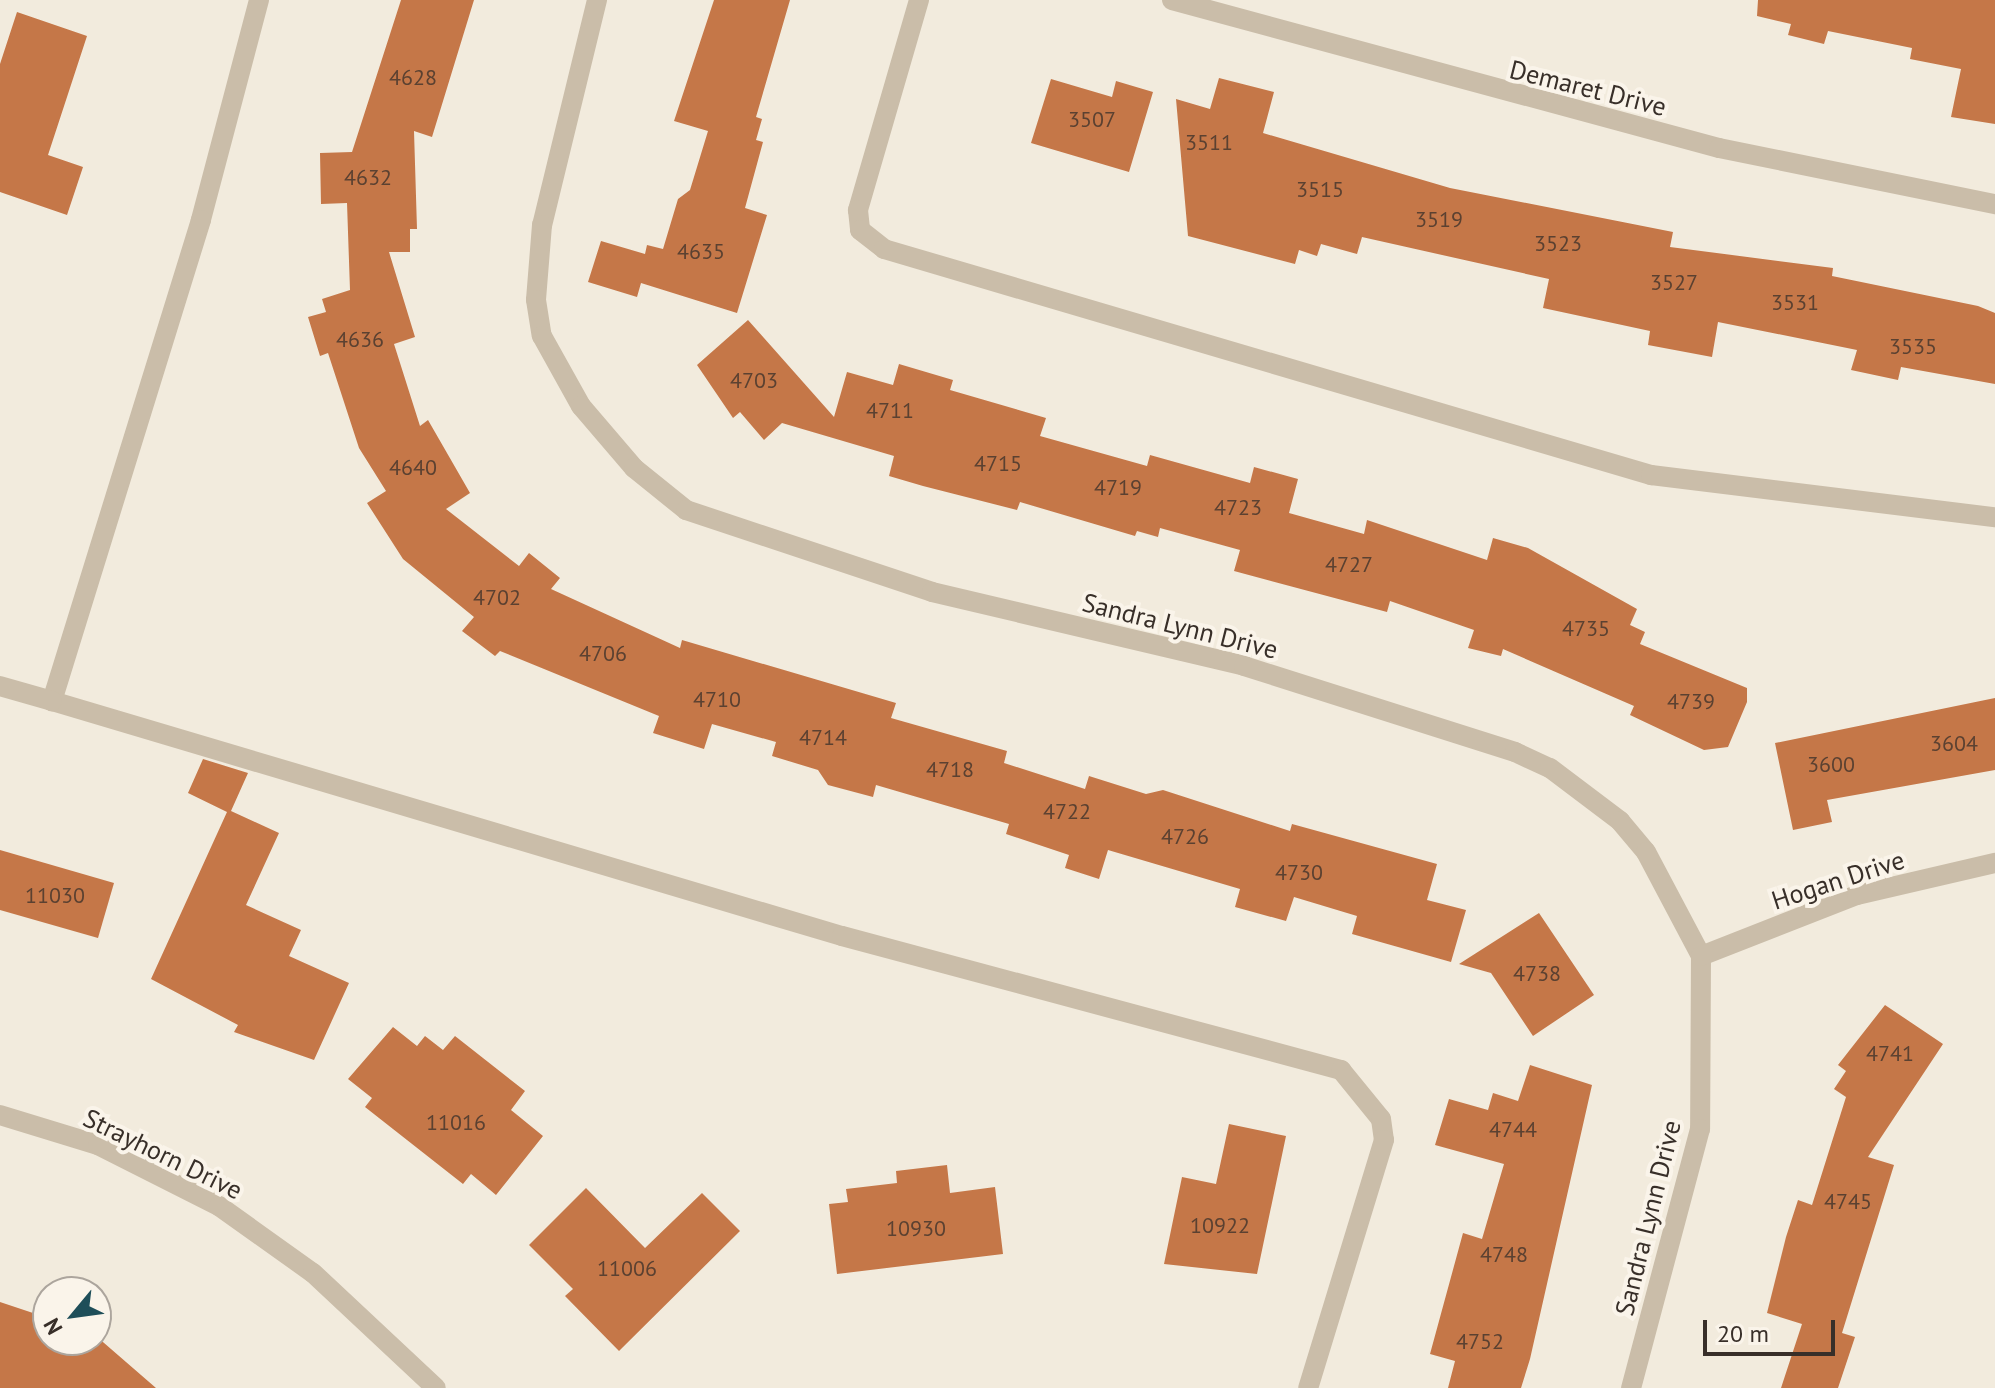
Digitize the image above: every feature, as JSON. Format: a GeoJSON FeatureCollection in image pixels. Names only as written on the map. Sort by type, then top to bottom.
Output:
{"type":"FeatureCollection","features":[{"type":"Feature","properties":{"kind":"street"},"geometry":{"type":"LineString","coordinates":[[52,701],[201,220],[259,0]]}},
{"type":"Feature","properties":{"kind":"street","name":"Sandra Lynn Drive"},"geometry":{"type":"LineString","coordinates":[[597,0],[557,146],[536,300],[558,374],[634,468],[686,510],[932,592],[1244,666],[1515,752],[1550,768],[1620,821],[1646,852],[1701,956],[1700,1129],[1631,1388]]}},
{"type":"Feature","properties":{"kind":"street"},"geometry":{"type":"LineString","coordinates":[[919,0],[858,210],[860,230],[884,249],[1651,475],[1995,517]]}},
{"type":"Feature","properties":{"kind":"street","name":"Demaret Drive"},"geometry":{"type":"LineString","coordinates":[[1172,0],[1719,148],[1995,204]]}},
{"type":"Feature","properties":{"kind":"street"},"geometry":{"type":"LineString","coordinates":[[0,686],[842,936],[1341,1070],[1381,1119],[1384,1140],[1308,1388]]}},
{"type":"Feature","properties":{"kind":"street","name":"Hogan Drive"},"geometry":{"type":"LineString","coordinates":[[1701,956],[1857,895],[1995,863]]}},
{"type":"Feature","properties":{"kind":"street","name":"Strayhorn Drive"},"geometry":{"type":"LineString","coordinates":[[0,1115],[98,1145],[219,1206],[313,1273],[436,1388]]}},
{"type":"Feature","properties":{"kind":"building"},"geometry":{"type":"Polygon","coordinates":[[[401,0],[474,0],[432,137],[414,131],[417,229],[410,229],[410,252],[389,252],[415,337],[394,344],[420,426],[428,420],[470,493],[446,509],[519,566],[529,553],[560,578],[551,589],[680,648],[682,640],[896,703],[891,718],[1007,751],[1004,763],[1085,789],[1089,776],[1146,794],[1163,790],[1290,831],[1292,824],[1437,864],[1427,900],[1466,910],[1451,962],[1352,934],[1357,916],[1294,897],[1286,921],[1235,907],[1240,889],[1108,850],[1099,879],[1065,868],[1069,855],[1006,834],[1009,824],[876,785],[873,797],[828,785],[818,770],[772,756],[776,742],[712,724],[704,749],[653,733],[659,716],[500,651],[495,656],[462,631],[474,617],[403,559],[367,503],[386,491],[359,448],[328,353],[320,356],[308,317],[326,312],[322,299],[350,290],[347,203],[321,204],[320,153],[352,152],[401,0]]]}},
{"type":"Feature","properties":{"kind":"building"},"geometry":{"type":"Polygon","coordinates":[[[714,0],[790,0],[756,117],[762,119],[756,140],[763,142],[745,208],[767,215],[737,313],[641,283],[637,297],[588,282],[601,241],[645,254],[647,245],[663,249],[678,199],[690,190],[708,131],[674,121],[714,0]]]}},
{"type":"Feature","properties":{"kind":"building"},"geometry":{"type":"Polygon","coordinates":[[[1758,0],[1995,0],[1995,124],[1951,117],[1961,69],[1910,59],[1912,48],[1828,31],[1824,44],[1788,35],[1791,24],[1757,16],[1758,0]]]}},
{"type":"Feature","properties":{"kind":"building"},"geometry":{"type":"Polygon","coordinates":[[[17,12],[87,36],[48,155],[83,167],[67,215],[0,192],[0,64],[17,12]]]}},
{"type":"Feature","properties":{"kind":"building"},"geometry":{"type":"Polygon","coordinates":[[[1219,78],[1274,92],[1263,133],[1450,188],[1673,232],[1670,247],[1833,268],[1832,276],[1978,306],[1995,313],[1995,384],[1901,367],[1898,380],[1851,370],[1857,350],[1718,322],[1712,357],[1648,345],[1650,331],[1543,308],[1549,279],[1362,237],[1357,254],[1321,244],[1317,256],[1299,250],[1295,264],[1188,236],[1176,99],[1210,109],[1219,78]]]}},
{"type":"Feature","properties":{"kind":"building"},"geometry":{"type":"Polygon","coordinates":[[[1051,79],[1112,97],[1116,81],[1153,92],[1129,172],[1031,143],[1051,79]]]}},
{"type":"Feature","properties":{"kind":"building"},"geometry":{"type":"Polygon","coordinates":[[[748,320],[834,417],[847,372],[893,385],[899,364],[953,380],[950,390],[1046,418],[1040,436],[1147,466],[1150,455],[1250,483],[1254,467],[1298,479],[1289,513],[1364,534],[1367,520],[1487,560],[1493,538],[1528,548],[1637,609],[1630,625],[1645,632],[1640,644],[1747,688],[1747,702],[1728,747],[1704,750],[1630,715],[1634,706],[1503,649],[1501,656],[1468,648],[1474,630],[1390,601],[1387,612],[1234,571],[1240,550],[1160,528],[1158,537],[1137,531],[1135,536],[1020,502],[1017,510],[923,486],[889,476],[894,456],[782,423],[764,440],[740,412],[733,418],[697,365],[748,320]]]}},
{"type":"Feature","properties":{"kind":"building"},"geometry":{"type":"Polygon","coordinates":[[[1995,698],[1995,770],[1827,800],[1832,822],[1793,830],[1775,743],[1995,698]]]}},
{"type":"Feature","properties":{"kind":"building"},"geometry":{"type":"Polygon","coordinates":[[[203,759],[248,773],[231,811],[279,833],[246,905],[301,930],[289,956],[349,983],[314,1060],[234,1032],[238,1025],[151,979],[227,812],[188,793],[203,759]]]}},
{"type":"Feature","properties":{"kind":"building"},"geometry":{"type":"Polygon","coordinates":[[[0,850],[114,883],[98,938],[0,910],[0,850]]]}},
{"type":"Feature","properties":{"kind":"building"},"geometry":{"type":"Polygon","coordinates":[[[1539,913],[1594,995],[1533,1036],[1491,973],[1459,964],[1539,913]]]}},
{"type":"Feature","properties":{"kind":"building"},"geometry":{"type":"Polygon","coordinates":[[[1885,1005],[1943,1044],[1868,1157],[1894,1165],[1842,1333],[1855,1337],[1838,1388],[1781,1388],[1802,1324],[1767,1313],[1786,1237],[1798,1200],[1812,1205],[1846,1097],[1834,1089],[1846,1071],[1838,1065],[1885,1005]]]}},
{"type":"Feature","properties":{"kind":"building"},"geometry":{"type":"Polygon","coordinates":[[[393,1027],[417,1046],[425,1036],[443,1050],[455,1036],[525,1091],[511,1110],[543,1136],[496,1195],[471,1174],[463,1184],[365,1107],[372,1098],[348,1079],[393,1027]]]}},
{"type":"Feature","properties":{"kind":"building"},"geometry":{"type":"Polygon","coordinates":[[[1530,1065],[1592,1085],[1530,1359],[1521,1388],[1448,1388],[1455,1361],[1430,1354],[1463,1233],[1482,1239],[1504,1164],[1435,1145],[1449,1099],[1488,1110],[1493,1093],[1518,1101],[1530,1065]]]}},
{"type":"Feature","properties":{"kind":"building"},"geometry":{"type":"Polygon","coordinates":[[[1229,1124],[1286,1136],[1257,1274],[1164,1264],[1182,1177],[1216,1184],[1229,1124]]]}},
{"type":"Feature","properties":{"kind":"building"},"geometry":{"type":"Polygon","coordinates":[[[947,1165],[950,1193],[995,1187],[1003,1254],[837,1274],[829,1204],[848,1202],[846,1189],[897,1183],[896,1171],[947,1165]]]}},
{"type":"Feature","properties":{"kind":"building"},"geometry":{"type":"Polygon","coordinates":[[[586,1188],[645,1248],[702,1193],[740,1231],[619,1351],[565,1296],[573,1289],[529,1245],[586,1188]]]}},
{"type":"Feature","properties":{"kind":"building"},"geometry":{"type":"Polygon","coordinates":[[[0,1302],[32,1313],[32,1356],[112,1356],[112,1350],[156,1388],[0,1388],[0,1302]]]}}]}
